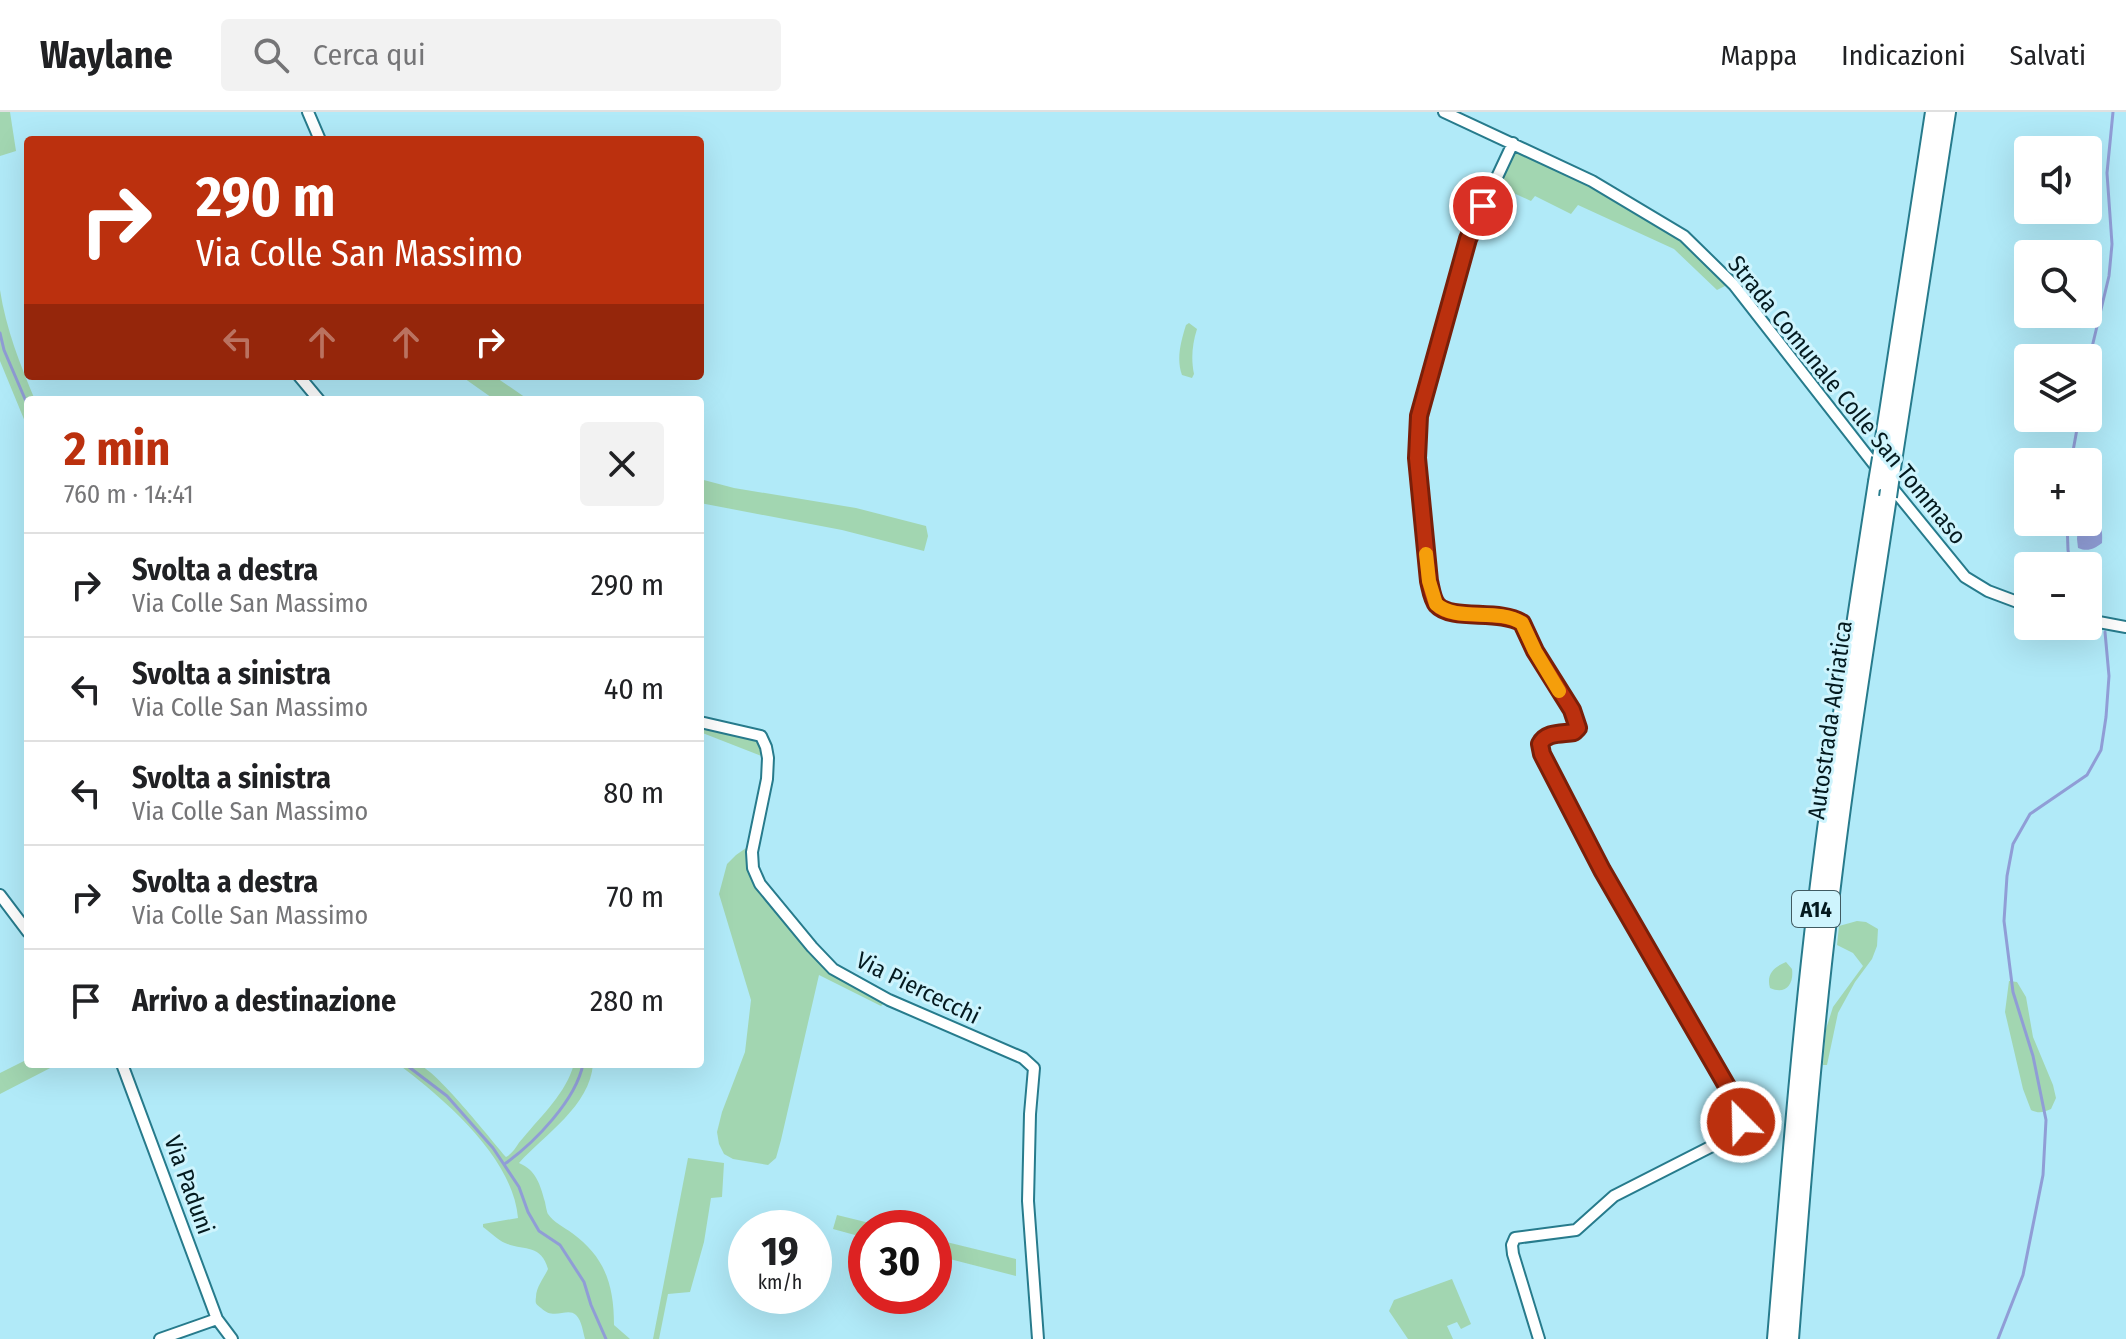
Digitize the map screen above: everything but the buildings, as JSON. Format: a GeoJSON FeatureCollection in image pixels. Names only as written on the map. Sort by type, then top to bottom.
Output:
{"type":"FeatureCollection","features":[{"type":"Feature","properties":{"kind":"highway","name":"Autostrada Adriatica"},"geometry":{"type":"LineString","coordinates":[[1790,1339],[1807,1122],[1829,910],[1852,729],[1888,497],[1887,463],[1934,112]]}},
{"type":"Feature","properties":{"kind":"highway","name":"Autostrada Adriatica"},"geometry":{"type":"LineString","coordinates":[[1776,1339],[1802,1043],[1838,739],[1877,482],[1887,463],[1947,112]]}},
{"type":"Feature","properties":{"kind":"street"},"geometry":{"type":"LineString","coordinates":[[308,112],[318,136]]}},
{"type":"Feature","properties":{"kind":"street","name":"Strada Comunale Colle San Tommaso"},"geometry":{"type":"LineString","coordinates":[[1444,112],[1592,181],[1684,236],[1734,285],[1965,577],[1988,591],[2014,601]]}},
{"type":"Feature","properties":{"kind":"street"},"geometry":{"type":"LineString","coordinates":[[1513,143],[1468,239],[1419,416],[1417,458],[1432,597],[1441,608],[1450,612],[1505,616],[1522,623],[1535,651],[1572,710],[1578,728],[1574,732],[1548,735],[1540,744],[1542,754],[1602,870],[1739,1107],[1741,1122],[1733,1134],[1722,1141],[1614,1196],[1576,1230],[1515,1238],[1513,1254],[1539,1339]]}},
{"type":"Feature","properties":{"kind":"street"},"geometry":{"type":"LineString","coordinates":[[302,380],[316,396]]}},
{"type":"Feature","properties":{"kind":"street"},"geometry":{"type":"LineString","coordinates":[[2102,623],[2126,627]]}},
{"type":"Feature","properties":{"kind":"street","name":"Via Piercecchi"},"geometry":{"type":"LineString","coordinates":[[704,723],[761,736],[768,758],[767,779],[752,852],[753,868],[760,884],[833,969],[889,1000],[1023,1058],[1034,1068],[1028,1201],[1038,1339]]}},
{"type":"Feature","properties":{"kind":"street"},"geometry":{"type":"LineString","coordinates":[[0,895],[24,927]]}},
{"type":"Feature","properties":{"kind":"street","name":"Via Paduni"},"geometry":{"type":"LineString","coordinates":[[123,1068],[217,1319],[232,1339]]}},
{"type":"Feature","properties":{"kind":"street"},"geometry":{"type":"LineString","coordinates":[[160,1339],[217,1319]]}},
{"type":"Feature","properties":{"kind":"green space"},"geometry":{"type":"Polygon","coordinates":[[[0,112],[10,112],[16,151],[0,156],[0,112]]]}},
{"type":"Feature","properties":{"kind":"green space"},"geometry":{"type":"Polygon","coordinates":[[[1513,147],[1595,188],[1677,236],[1727,285],[1717,290],[1674,249],[1578,205],[1571,214],[1535,196],[1531,201],[1496,185],[1513,147]]]}},
{"type":"Feature","properties":{"kind":"green space"},"geometry":{"type":"Polygon","coordinates":[[[0,290],[24,380],[27,380],[33,396],[24,396],[24,419],[0,361],[0,290]]]}},
{"type":"Feature","properties":{"kind":"green space"},"geometry":{"type":"Polygon","coordinates":[[[1189,323],[1197,329],[1192,378],[1182,375],[1179,363],[1182,337],[1189,323]]]}},
{"type":"Feature","properties":{"kind":"green space"},"geometry":{"type":"Polygon","coordinates":[[[467,380],[500,380],[523,396],[489,396],[467,380]]]}},
{"type":"Feature","properties":{"kind":"green space"},"geometry":{"type":"Polygon","coordinates":[[[704,480],[856,508],[926,526],[928,536],[924,551],[842,530],[704,504],[704,480]]]}},
{"type":"Feature","properties":{"kind":"green space"},"geometry":{"type":"Polygon","coordinates":[[[704,725],[760,737],[764,757],[704,734],[704,725]]]}},
{"type":"Feature","properties":{"kind":"green space"},"geometry":{"type":"Polygon","coordinates":[[[749,846],[751,867],[831,969],[887,1000],[881,1006],[819,975],[781,1140],[776,1158],[768,1165],[733,1159],[724,1154],[717,1132],[745,1052],[751,1000],[719,894],[727,864],[749,846]]]}},
{"type":"Feature","properties":{"kind":"green space"},"geometry":{"type":"Polygon","coordinates":[[[1857,921],[1878,929],[1877,946],[1838,1013],[1827,1065],[1823,1065],[1826,1029],[1833,1007],[1863,966],[1853,953],[1837,945],[1839,926],[1857,921]]]}},
{"type":"Feature","properties":{"kind":"green space"},"geometry":{"type":"Polygon","coordinates":[[[1786,962],[1792,969],[1788,987],[1780,990],[1770,988],[1772,972],[1786,962]]]}},
{"type":"Feature","properties":{"kind":"green space"},"geometry":{"type":"Polygon","coordinates":[[[2009,981],[2017,982],[2026,997],[2033,1037],[2053,1085],[2056,1098],[2051,1109],[2044,1112],[2031,1110],[2023,1089],[2005,1012],[2009,981]]]}},
{"type":"Feature","properties":{"kind":"green space"},"geometry":{"type":"Polygon","coordinates":[[[24,1061],[24,1068],[50,1068],[0,1094],[0,1073],[24,1061]]]}},
{"type":"Feature","properties":{"kind":"green space"},"geometry":{"type":"Polygon","coordinates":[[[403,1068],[425,1068],[463,1106],[506,1157],[559,1094],[573,1068],[592,1068],[584,1093],[575,1106],[519,1163],[536,1178],[550,1217],[583,1242],[600,1262],[612,1297],[614,1325],[630,1339],[585,1339],[576,1315],[546,1312],[537,1305],[537,1290],[548,1269],[541,1255],[531,1249],[505,1243],[483,1227],[483,1224],[518,1218],[513,1195],[503,1173],[473,1131],[403,1068]]]}},
{"type":"Feature","properties":{"kind":"green space"},"geometry":{"type":"Polygon","coordinates":[[[688,1158],[724,1163],[722,1197],[711,1198],[704,1242],[690,1292],[668,1294],[659,1339],[653,1339],[688,1158]]]}},
{"type":"Feature","properties":{"kind":"green space"},"geometry":{"type":"Polygon","coordinates":[[[837,1215],[848,1218],[848,1233],[833,1229],[837,1215]]]}},
{"type":"Feature","properties":{"kind":"green space"},"geometry":{"type":"Polygon","coordinates":[[[952,1243],[1016,1259],[1016,1276],[952,1260],[952,1243]]]}},
{"type":"Feature","properties":{"kind":"green space"},"geometry":{"type":"Polygon","coordinates":[[[1452,1279],[1471,1324],[1461,1329],[1457,1322],[1447,1326],[1453,1339],[1408,1339],[1389,1311],[1394,1300],[1452,1279]]]}},
{"type":"Feature","properties":{"kind":"water"},"geometry":{"type":"Polygon","coordinates":[[[2077,536],[2102,536],[2102,543],[2085,550],[2078,548],[2077,536]]]}},
{"type":"Feature","properties":{"kind":"waterway"},"geometry":{"type":"LineString","coordinates":[[2093,344],[2109,276],[2112,244],[2107,173],[2113,112]]}},
{"type":"Feature","properties":{"kind":"waterway"},"geometry":{"type":"LineString","coordinates":[[0,333],[24,397]]}},
{"type":"Feature","properties":{"kind":"waterway"},"geometry":{"type":"LineString","coordinates":[[2074,448],[2076,432]]}},
{"type":"Feature","properties":{"kind":"waterway"},"geometry":{"type":"LineString","coordinates":[[2068,536],[2068,552]]}},
{"type":"Feature","properties":{"kind":"waterway"},"geometry":{"type":"LineString","coordinates":[[1998,1339],[2023,1275],[2043,1175],[2046,1120],[2033,1056],[2013,992],[2004,921],[2007,876],[2013,844],[2030,814],[2087,775],[2101,750],[2109,676],[2105,632]]}},
{"type":"Feature","properties":{"kind":"waterway"},"geometry":{"type":"LineString","coordinates":[[410,1068],[447,1096],[493,1148],[519,1187],[539,1231],[560,1245],[584,1282],[606,1339]]}},
{"type":"Feature","properties":{"kind":"waterway"},"geometry":{"type":"LineString","coordinates":[[506,1163],[553,1119],[572,1092],[582,1068]]}},
{"type":"Feature","properties":{"kind":"slow traffic"},"geometry":{"type":"LineString","coordinates":[[1426,554],[1432,597],[1436,604],[1450,612],[1505,616],[1522,623],[1559,691]]}},
{"type":"Feature","properties":{"kind":"route"},"geometry":{"type":"LineString","coordinates":[[1483,206],[1468,239],[1419,416],[1417,458],[1432,597],[1436,604],[1450,612],[1505,616],[1522,623],[1577,721],[1578,730],[1548,735],[1543,739],[1540,744],[1542,754],[1602,870],[1739,1107],[1741,1122]]}}]}
